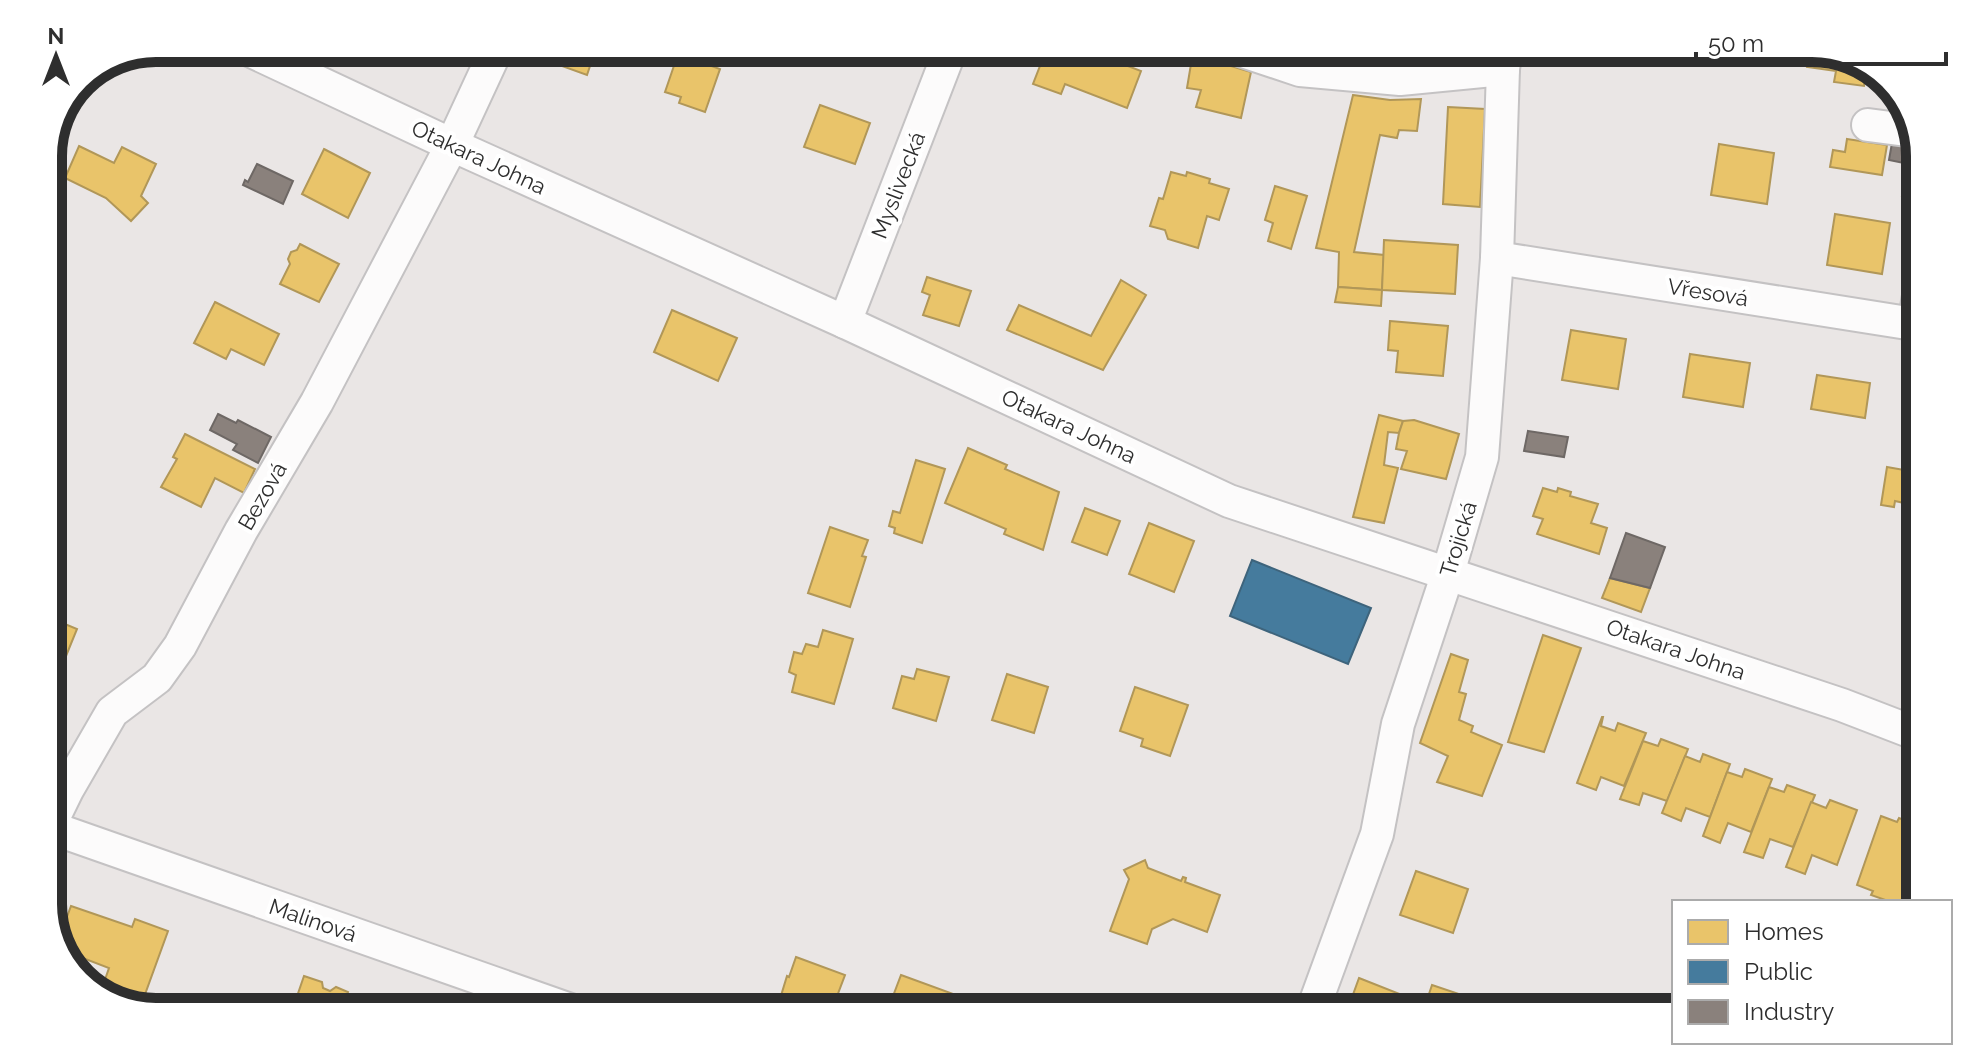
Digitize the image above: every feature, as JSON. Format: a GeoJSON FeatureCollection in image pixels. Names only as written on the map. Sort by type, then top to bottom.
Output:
{"type":"FeatureCollection","features":[{"type":"Feature","properties":{"kind":"street","name":"Otakara Johna"},"geometry":{"type":"LineString","coordinates":[[275,62],[1229,501],[1842,705],[1906,730]]}},
{"type":"Feature","properties":{"kind":"street","name":"Bezová"},"geometry":{"type":"LineString","coordinates":[[62,781],[112,712],[157,678],[180,646],[241,531],[317,402],[452,145],[491,62]]}},
{"type":"Feature","properties":{"kind":"street","name":"Myslivecká"},"geometry":{"type":"LineString","coordinates":[[845,322],[946,62]]}},
{"type":"Feature","properties":{"kind":"street"},"geometry":{"type":"LineString","coordinates":[[1276,62],[1300,70],[1400,79],[1488,62]]}},
{"type":"Feature","properties":{"kind":"street","name":"Trojická"},"geometry":{"type":"LineString","coordinates":[[1317,998],[1377,834],[1398,724],[1482,457],[1497,258],[1504,62]]}},
{"type":"Feature","properties":{"kind":"street"},"geometry":{"type":"LineString","coordinates":[[1868,125],[1902,129]]}},
{"type":"Feature","properties":{"kind":"street","name":"Vřesová"},"geometry":{"type":"LineString","coordinates":[[1497,258],[1906,323]]}},
{"type":"Feature","properties":{"kind":"street","name":"Malinová"},"geometry":{"type":"LineString","coordinates":[[62,833],[536,998]]}},
{"type":"Feature","properties":{"kind":"building: Homes"},"geometry":{"type":"Polygon","coordinates":[[[560,62],[591,62],[587,75],[559,65],[560,62]]]}},
{"type":"Feature","properties":{"kind":"building: Homes"},"geometry":{"type":"Polygon","coordinates":[[[675,62],[700,62],[720,69],[705,112],[679,103],[681,97],[665,92],[675,62]]]}},
{"type":"Feature","properties":{"kind":"building: Homes"},"geometry":{"type":"Polygon","coordinates":[[[1042,62],[1118,62],[1141,71],[1127,108],[1065,84],[1061,94],[1033,84],[1042,62]]]}},
{"type":"Feature","properties":{"kind":"building: Homes"},"geometry":{"type":"Polygon","coordinates":[[[1191,62],[1218,62],[1251,72],[1241,118],[1196,107],[1201,90],[1187,88],[1191,62]]]}},
{"type":"Feature","properties":{"kind":"building: Homes"},"geometry":{"type":"Polygon","coordinates":[[[1808,62],[1837,65],[1865,79],[1864,86],[1834,82],[1836,71],[1807,67],[1808,62]]]}},
{"type":"Feature","properties":{"kind":"building: Homes"},"geometry":{"type":"Polygon","coordinates":[[[1353,95],[1390,100],[1421,99],[1417,131],[1399,130],[1397,138],[1380,135],[1354,252],[1384,255],[1382,290],[1338,287],[1339,252],[1316,248],[1353,95]]]}},
{"type":"Feature","properties":{"kind":"building: Homes"},"geometry":{"type":"Polygon","coordinates":[[[820,105],[870,123],[855,164],[804,147],[820,105]]]}},
{"type":"Feature","properties":{"kind":"building: Homes"},"geometry":{"type":"Polygon","coordinates":[[[1448,107],[1485,109],[1480,207],[1443,204],[1448,107]]]}},
{"type":"Feature","properties":{"kind":"building: Homes"},"geometry":{"type":"Polygon","coordinates":[[[1847,139],[1887,145],[1882,175],[1830,167],[1833,150],[1845,152],[1847,139]]]}},
{"type":"Feature","properties":{"kind":"building: Homes"},"geometry":{"type":"Polygon","coordinates":[[[1719,144],[1774,153],[1767,204],[1711,195],[1719,144]]]}},
{"type":"Feature","properties":{"kind":"building: Homes"},"geometry":{"type":"Polygon","coordinates":[[[79,146],[114,163],[122,147],[156,164],[141,196],[148,203],[131,221],[106,198],[65,178],[79,146]]]}},
{"type":"Feature","properties":{"kind":"building: Homes"},"geometry":{"type":"Polygon","coordinates":[[[324,149],[370,173],[348,218],[302,194],[324,149]]]}},
{"type":"Feature","properties":{"kind":"building: Homes"},"geometry":{"type":"Polygon","coordinates":[[[1906,170],[1906,196],[1902,196],[1906,170]]]}},
{"type":"Feature","properties":{"kind":"building: Homes"},"geometry":{"type":"Polygon","coordinates":[[[1171,172],[1186,176],[1187,172],[1229,189],[1219,220],[1207,216],[1198,248],[1168,239],[1165,230],[1150,226],[1171,172]]]}},
{"type":"Feature","properties":{"kind":"building: Homes"},"geometry":{"type":"Polygon","coordinates":[[[1275,186],[1307,196],[1291,249],[1268,241],[1273,223],[1265,220],[1275,186]]]}},
{"type":"Feature","properties":{"kind":"building: Homes"},"geometry":{"type":"Polygon","coordinates":[[[1835,214],[1890,223],[1882,274],[1827,265],[1835,214]]]}},
{"type":"Feature","properties":{"kind":"building: Homes"},"geometry":{"type":"Polygon","coordinates":[[[1384,240],[1458,245],[1455,294],[1382,290],[1384,240]]]}},
{"type":"Feature","properties":{"kind":"building: Homes"},"geometry":{"type":"Polygon","coordinates":[[[300,244],[339,264],[319,302],[280,284],[290,264],[288,259],[291,252],[297,250],[300,244]]]}},
{"type":"Feature","properties":{"kind":"building: Homes"},"geometry":{"type":"Polygon","coordinates":[[[927,277],[971,291],[959,326],[923,315],[930,295],[922,292],[927,277]]]}},
{"type":"Feature","properties":{"kind":"building: Homes"},"geometry":{"type":"Polygon","coordinates":[[[1121,280],[1146,295],[1103,370],[1007,330],[1019,305],[1091,336],[1121,280]]]}},
{"type":"Feature","properties":{"kind":"building: Homes"},"geometry":{"type":"Polygon","coordinates":[[[1338,287],[1382,290],[1381,306],[1335,302],[1338,287]]]}},
{"type":"Feature","properties":{"kind":"building: Homes"},"geometry":{"type":"Polygon","coordinates":[[[215,302],[279,334],[264,365],[231,349],[226,359],[194,343],[215,302]]]}},
{"type":"Feature","properties":{"kind":"building: Homes"},"geometry":{"type":"Polygon","coordinates":[[[672,310],[737,338],[718,381],[654,352],[672,310]]]}},
{"type":"Feature","properties":{"kind":"building: Homes"},"geometry":{"type":"Polygon","coordinates":[[[1390,321],[1448,326],[1443,376],[1396,372],[1398,351],[1388,350],[1390,321]]]}},
{"type":"Feature","properties":{"kind":"building: Homes"},"geometry":{"type":"Polygon","coordinates":[[[1571,330],[1626,339],[1618,389],[1562,380],[1571,330]]]}},
{"type":"Feature","properties":{"kind":"building: Homes"},"geometry":{"type":"Polygon","coordinates":[[[1690,354],[1750,363],[1743,407],[1683,397],[1690,354]]]}},
{"type":"Feature","properties":{"kind":"building: Homes"},"geometry":{"type":"Polygon","coordinates":[[[1817,375],[1870,383],[1865,418],[1811,409],[1817,375]]]}},
{"type":"Feature","properties":{"kind":"building: Homes"},"geometry":{"type":"Polygon","coordinates":[[[1379,415],[1403,421],[1399,433],[1388,432],[1384,465],[1398,468],[1384,523],[1353,517],[1379,415]]]}},
{"type":"Feature","properties":{"kind":"building: Homes"},"geometry":{"type":"Polygon","coordinates":[[[1414,420],[1459,434],[1446,479],[1401,469],[1407,451],[1396,449],[1399,433],[1403,421],[1414,420]]]}},
{"type":"Feature","properties":{"kind":"building: Homes"},"geometry":{"type":"Polygon","coordinates":[[[185,434],[255,469],[244,493],[215,478],[201,507],[161,487],[177,459],[173,457],[185,434]]]}},
{"type":"Feature","properties":{"kind":"building: Homes"},"geometry":{"type":"Polygon","coordinates":[[[968,448],[1007,465],[1005,469],[1059,492],[1043,550],[1004,534],[1006,529],[945,503],[968,448]]]}},
{"type":"Feature","properties":{"kind":"building: Homes"},"geometry":{"type":"Polygon","coordinates":[[[916,460],[945,469],[922,543],[894,533],[895,528],[889,526],[893,511],[900,513],[916,460]]]}},
{"type":"Feature","properties":{"kind":"building: Homes"},"geometry":{"type":"Polygon","coordinates":[[[1887,467],[1906,470],[1904,503],[1895,501],[1894,507],[1881,505],[1887,467]]]}},
{"type":"Feature","properties":{"kind":"building: Homes"},"geometry":{"type":"Polygon","coordinates":[[[1543,488],[1557,492],[1558,488],[1571,492],[1570,496],[1598,504],[1591,523],[1607,528],[1599,554],[1537,534],[1543,519],[1533,516],[1543,488]]]}},
{"type":"Feature","properties":{"kind":"building: Homes"},"geometry":{"type":"Polygon","coordinates":[[[1085,508],[1120,521],[1107,555],[1072,542],[1085,508]]]}},
{"type":"Feature","properties":{"kind":"building: Homes"},"geometry":{"type":"Polygon","coordinates":[[[1149,523],[1194,541],[1174,592],[1129,574],[1149,523]]]}},
{"type":"Feature","properties":{"kind":"building: Homes"},"geometry":{"type":"Polygon","coordinates":[[[830,527],[868,540],[862,556],[866,557],[850,607],[808,593],[830,527]]]}},
{"type":"Feature","properties":{"kind":"building: Homes"},"geometry":{"type":"Polygon","coordinates":[[[1610,578],[1650,588],[1641,612],[1602,598],[1610,578]]]}},
{"type":"Feature","properties":{"kind":"building: Homes"},"geometry":{"type":"Polygon","coordinates":[[[62,623],[77,629],[62,666],[62,623]]]}},
{"type":"Feature","properties":{"kind":"building: Homes"},"geometry":{"type":"Polygon","coordinates":[[[823,630],[853,639],[834,704],[792,692],[796,675],[789,672],[794,652],[802,654],[806,644],[818,647],[823,630]]]}},
{"type":"Feature","properties":{"kind":"building: Homes"},"geometry":{"type":"Polygon","coordinates":[[[1543,635],[1581,648],[1544,752],[1508,742],[1543,635]]]}},
{"type":"Feature","properties":{"kind":"building: Homes"},"geometry":{"type":"Polygon","coordinates":[[[1451,654],[1468,660],[1459,692],[1466,694],[1459,720],[1473,726],[1471,732],[1502,745],[1482,796],[1437,782],[1448,756],[1420,743],[1451,654]]]}},
{"type":"Feature","properties":{"kind":"building: Homes"},"geometry":{"type":"Polygon","coordinates":[[[917,669],[949,677],[936,721],[893,708],[902,676],[914,679],[917,669]]]}},
{"type":"Feature","properties":{"kind":"building: Homes"},"geometry":{"type":"Polygon","coordinates":[[[1007,674],[1048,687],[1034,733],[992,720],[1007,674]]]}},
{"type":"Feature","properties":{"kind":"building: Homes"},"geometry":{"type":"Polygon","coordinates":[[[1135,687],[1188,705],[1170,756],[1141,746],[1143,739],[1120,731],[1135,687]]]}},
{"type":"Feature","properties":{"kind":"building: Homes"},"geometry":{"type":"Polygon","coordinates":[[[1602,717],[1601,726],[1615,731],[1618,723],[1646,733],[1624,786],[1601,777],[1596,790],[1577,783],[1602,717]]]}},
{"type":"Feature","properties":{"kind":"building: Homes"},"geometry":{"type":"Polygon","coordinates":[[[1661,739],[1688,749],[1667,801],[1643,793],[1639,805],[1620,799],[1643,741],[1658,746],[1661,739]]]}},
{"type":"Feature","properties":{"kind":"building: Homes"},"geometry":{"type":"Polygon","coordinates":[[[1703,754],[1730,764],[1710,817],[1686,808],[1681,821],[1662,813],[1685,756],[1700,762],[1703,754]]]}},
{"type":"Feature","properties":{"kind":"building: Homes"},"geometry":{"type":"Polygon","coordinates":[[[1745,769],[1772,779],[1751,832],[1728,823],[1720,843],[1703,836],[1727,772],[1742,777],[1745,769]]]}},
{"type":"Feature","properties":{"kind":"building: Homes"},"geometry":{"type":"Polygon","coordinates":[[[1787,785],[1815,795],[1793,847],[1770,839],[1763,858],[1744,852],[1769,787],[1784,792],[1787,785]]]}},
{"type":"Feature","properties":{"kind":"building: Homes"},"geometry":{"type":"Polygon","coordinates":[[[1830,800],[1857,810],[1837,865],[1812,855],[1805,874],[1786,867],[1811,802],[1826,808],[1830,800]]]}},
{"type":"Feature","properties":{"kind":"building: Homes"},"geometry":{"type":"Polygon","coordinates":[[[1881,816],[1897,822],[1899,818],[1906,821],[1906,888],[1902,900],[1885,900],[1857,885],[1881,816]]]}},
{"type":"Feature","properties":{"kind":"building: Homes"},"geometry":{"type":"Polygon","coordinates":[[[1145,860],[1148,868],[1181,881],[1183,877],[1186,878],[1185,882],[1220,895],[1207,932],[1173,919],[1152,929],[1147,944],[1110,931],[1129,879],[1124,870],[1145,860]]]}},
{"type":"Feature","properties":{"kind":"building: Homes"},"geometry":{"type":"Polygon","coordinates":[[[1416,871],[1468,889],[1453,933],[1400,915],[1416,871]]]}},
{"type":"Feature","properties":{"kind":"building: Homes"},"geometry":{"type":"Polygon","coordinates":[[[71,906],[132,927],[135,919],[168,931],[144,997],[126,993],[104,982],[109,968],[83,958],[82,961],[64,924],[71,906]]]}},
{"type":"Feature","properties":{"kind":"building: Homes"},"geometry":{"type":"Polygon","coordinates":[[[796,957],[845,975],[836,998],[780,998],[796,957]]]}},
{"type":"Feature","properties":{"kind":"building: Homes"},"geometry":{"type":"Polygon","coordinates":[[[901,975],[964,998],[892,998],[901,975]]]}},
{"type":"Feature","properties":{"kind":"building: Homes"},"geometry":{"type":"Polygon","coordinates":[[[304,976],[322,982],[323,988],[330,991],[336,987],[348,992],[346,998],[296,998],[304,976]]]}},
{"type":"Feature","properties":{"kind":"building: Homes"},"geometry":{"type":"Polygon","coordinates":[[[1359,978],[1410,998],[1352,998],[1359,978]]]}},
{"type":"Feature","properties":{"kind":"building: Homes"},"geometry":{"type":"Polygon","coordinates":[[[1432,985],[1462,995],[1461,998],[1428,998],[1432,985]]]}},
{"type":"Feature","properties":{"kind":"building: Public"},"geometry":{"type":"Polygon","coordinates":[[[1252,560],[1371,608],[1348,664],[1230,616],[1252,560]]]}},
{"type":"Feature","properties":{"kind":"building: Industry"},"geometry":{"type":"Polygon","coordinates":[[[1892,143],[1905,146],[1906,163],[1889,160],[1892,143]]]}},
{"type":"Feature","properties":{"kind":"building: Industry"},"geometry":{"type":"Polygon","coordinates":[[[257,164],[293,181],[283,204],[243,185],[245,180],[248,182],[257,164]]]}},
{"type":"Feature","properties":{"kind":"building: Industry"},"geometry":{"type":"Polygon","coordinates":[[[218,414],[236,423],[238,420],[271,437],[258,463],[233,450],[237,444],[210,430],[218,414]]]}},
{"type":"Feature","properties":{"kind":"building: Industry"},"geometry":{"type":"Polygon","coordinates":[[[1528,431],[1568,437],[1564,457],[1524,451],[1528,431]]]}},
{"type":"Feature","properties":{"kind":"building: Industry"},"geometry":{"type":"Polygon","coordinates":[[[1626,533],[1665,547],[1650,588],[1610,578],[1626,533]]]}}]}
